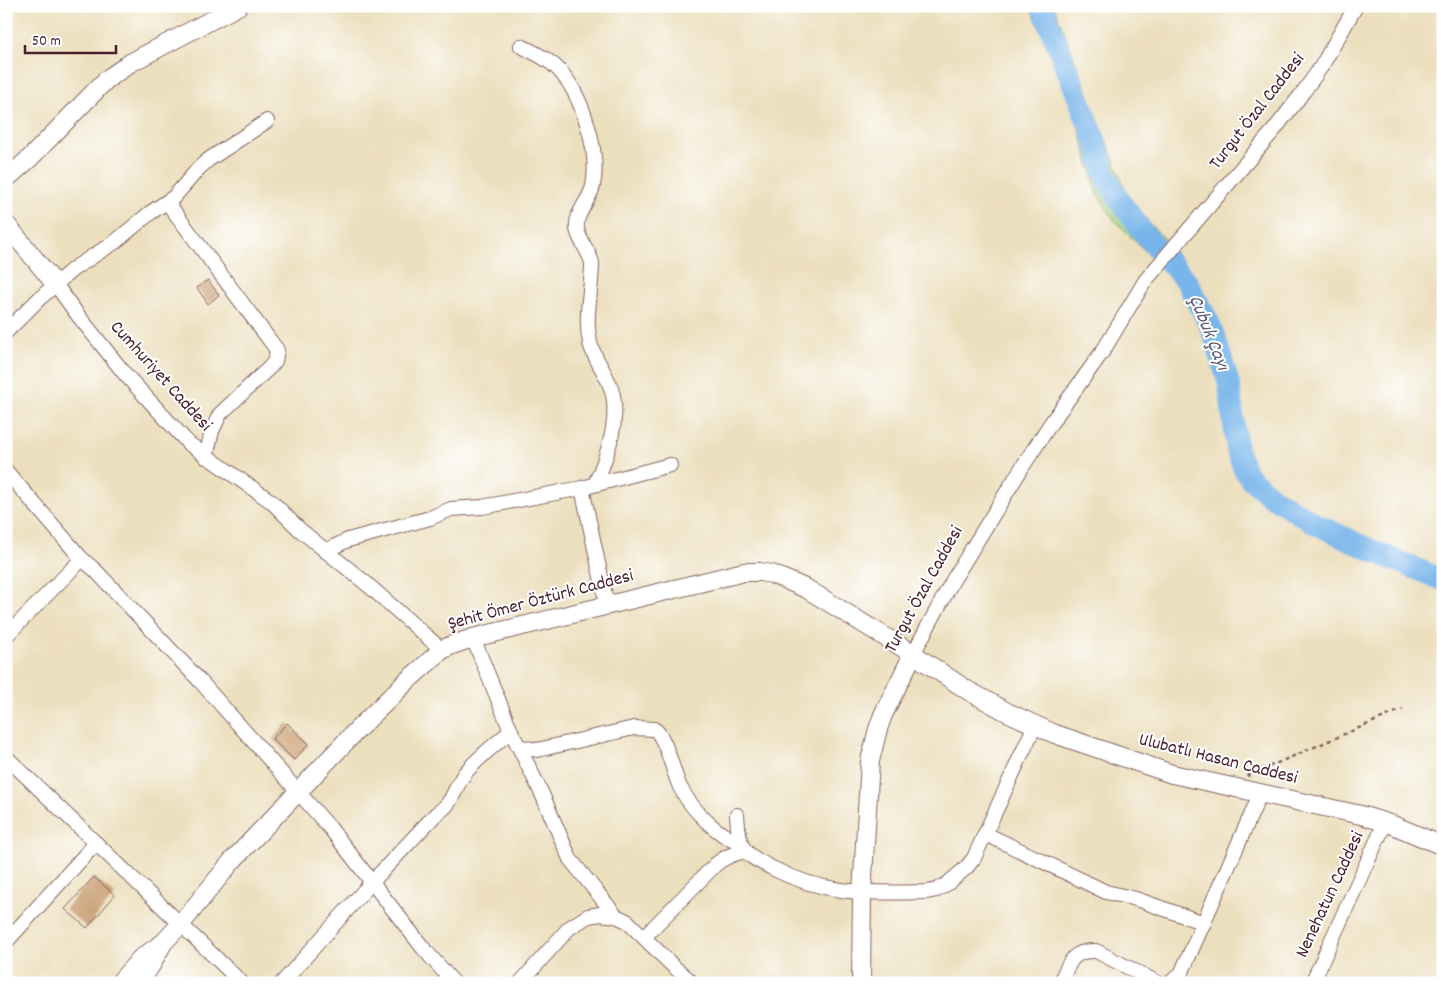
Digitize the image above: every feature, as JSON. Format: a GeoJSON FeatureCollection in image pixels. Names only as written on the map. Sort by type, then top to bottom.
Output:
{"type":"FeatureCollection","features":[{"type":"Feature","properties":{"kind":"street"},"geometry":{"type":"LineString","coordinates":[[6,179],[106,80],[130,62],[238,6]]}},
{"type":"Feature","properties":{"kind":"street","name":"Turgut Özal Caddesi"},"geometry":{"type":"LineString","coordinates":[[861,983],[862,893],[867,795],[873,745],[889,701],[912,654],[1021,469],[1051,423],[1103,351],[1135,297],[1158,265],[1274,130],[1304,91],[1321,67],[1356,6]]}},
{"type":"Feature","properties":{"kind":"street"},"geometry":{"type":"LineString","coordinates":[[521,46],[550,62],[567,81],[585,119],[594,152],[595,172],[591,195],[577,221],[577,228],[592,263],[588,315],[590,342],[594,355],[611,388],[614,399],[613,422],[607,454],[588,486],[607,606]]}},
{"type":"Feature","properties":{"kind":"street"},"geometry":{"type":"LineString","coordinates":[[6,332],[39,298],[73,269],[115,242],[150,213],[174,197],[208,160],[267,121]]}},
{"type":"Feature","properties":{"kind":"street"},"geometry":{"type":"LineString","coordinates":[[166,202],[277,350],[275,361],[270,367],[220,414],[212,431],[206,457]]}},
{"type":"Feature","properties":{"kind":"street","name":"Cumhuriyet Caddesi"},"geometry":{"type":"LineString","coordinates":[[6,224],[125,374],[188,444],[272,502],[299,529],[442,650]]}},
{"type":"Feature","properties":{"kind":"street"},"geometry":{"type":"LineString","coordinates":[[325,551],[348,540],[430,518],[451,509],[482,507],[588,486],[670,465]]}},
{"type":"Feature","properties":{"kind":"street"},"geometry":{"type":"LineString","coordinates":[[7,472],[82,559],[95,570],[201,682],[297,793],[330,828],[423,948],[454,983]]}},
{"type":"Feature","properties":{"kind":"street"},"geometry":{"type":"LineString","coordinates":[[6,636],[82,559]]}},
{"type":"Feature","properties":{"kind":"street","name":"Şehit Ömer Öztürk Caddesi"},"geometry":{"type":"LineString","coordinates":[[119,983],[140,959],[162,943],[180,925],[232,861],[382,704],[422,666],[442,650],[452,645],[728,575],[760,572],[787,579],[807,588],[912,654]]}},
{"type":"Feature","properties":{"kind":"street"},"geometry":{"type":"LineString","coordinates":[[474,638],[511,731],[542,794],[570,859],[616,916]]}},
{"type":"Feature","properties":{"kind":"street","name":"Ulubatlı Hasan Caddesi"},"geometry":{"type":"LineString","coordinates":[[912,654],[967,690],[1006,712],[1070,740],[1172,774],[1361,815],[1443,846]]}},
{"type":"Feature","properties":{"kind":"street"},"geometry":{"type":"LineString","coordinates":[[518,746],[537,750],[634,728],[654,728],[661,736],[680,787],[688,799],[716,828],[765,864],[820,887],[844,892],[927,892],[937,890],[966,868],[974,858],[1035,725]]}},
{"type":"Feature","properties":{"kind":"street"},"geometry":{"type":"LineString","coordinates":[[282,983],[372,882],[436,814],[448,804],[464,774],[481,756],[511,731]]}},
{"type":"Feature","properties":{"kind":"street"},"geometry":{"type":"LineString","coordinates":[[6,757],[242,983]]}},
{"type":"Feature","properties":{"kind":"street"},"geometry":{"type":"LineString","coordinates":[[1170,983],[1181,974],[1261,792]]}},
{"type":"Feature","properties":{"kind":"street"},"geometry":{"type":"LineString","coordinates":[[737,815],[744,848]]}},
{"type":"Feature","properties":{"kind":"street","name":"Nenehatun Caddesi"},"geometry":{"type":"LineString","coordinates":[[1312,983],[1385,823]]}},
{"type":"Feature","properties":{"kind":"street"},"geometry":{"type":"LineString","coordinates":[[986,834],[1106,892],[1136,899],[1204,922]]}},
{"type":"Feature","properties":{"kind":"street"},"geometry":{"type":"LineString","coordinates":[[7,938],[96,843]]}},
{"type":"Feature","properties":{"kind":"street"},"geometry":{"type":"LineString","coordinates":[[644,937],[714,865],[744,848]]}},
{"type":"Feature","properties":{"kind":"street"},"geometry":{"type":"LineString","coordinates":[[520,983],[550,948],[579,920],[601,914],[616,916],[627,921],[674,968],[692,983]]}},
{"type":"Feature","properties":{"kind":"street","name":"Şehit Ömer Öztürk Caddesi"},"geometry":{"type":"LineString","coordinates":[[138,983],[150,967],[162,943]]}},
{"type":"Feature","properties":{"kind":"street"},"geometry":{"type":"LineString","coordinates":[[1060,983],[1072,959],[1087,950],[1096,951],[1158,983]]}},
{"type":"Feature","properties":{"kind":"path"},"geometry":{"type":"LineString","coordinates":[[1225,785],[1403,708]]}},
{"type":"Feature","properties":{"kind":"green space"},"geometry":{"type":"Polygon","coordinates":[[[1030,6],[1054,6],[1128,196],[1138,212],[1166,240],[1151,257],[1115,221],[1098,195],[1079,128],[1056,66],[1030,6]]]}},
{"type":"Feature","properties":{"kind":"building"},"geometry":{"type":"Polygon","coordinates":[[[208,280],[219,295],[208,304],[197,288],[208,280]]]}},
{"type":"Feature","properties":{"kind":"building"},"geometry":{"type":"Polygon","coordinates":[[[287,723],[309,744],[294,760],[272,739],[287,723]]]}},
{"type":"Feature","properties":{"kind":"building"},"geometry":{"type":"Polygon","coordinates":[[[94,877],[115,895],[87,928],[65,909],[94,877]]]}},
{"type":"Feature","properties":{"kind":"waterway","name":"Çubuk Çayı"},"geometry":{"type":"LineString","coordinates":[[1042,6],[1095,140],[1108,181],[1122,204],[1146,236],[1187,282],[1209,323],[1229,384],[1237,450],[1244,469],[1250,478],[1269,495],[1316,524],[1373,551],[1443,580]]}}]}
